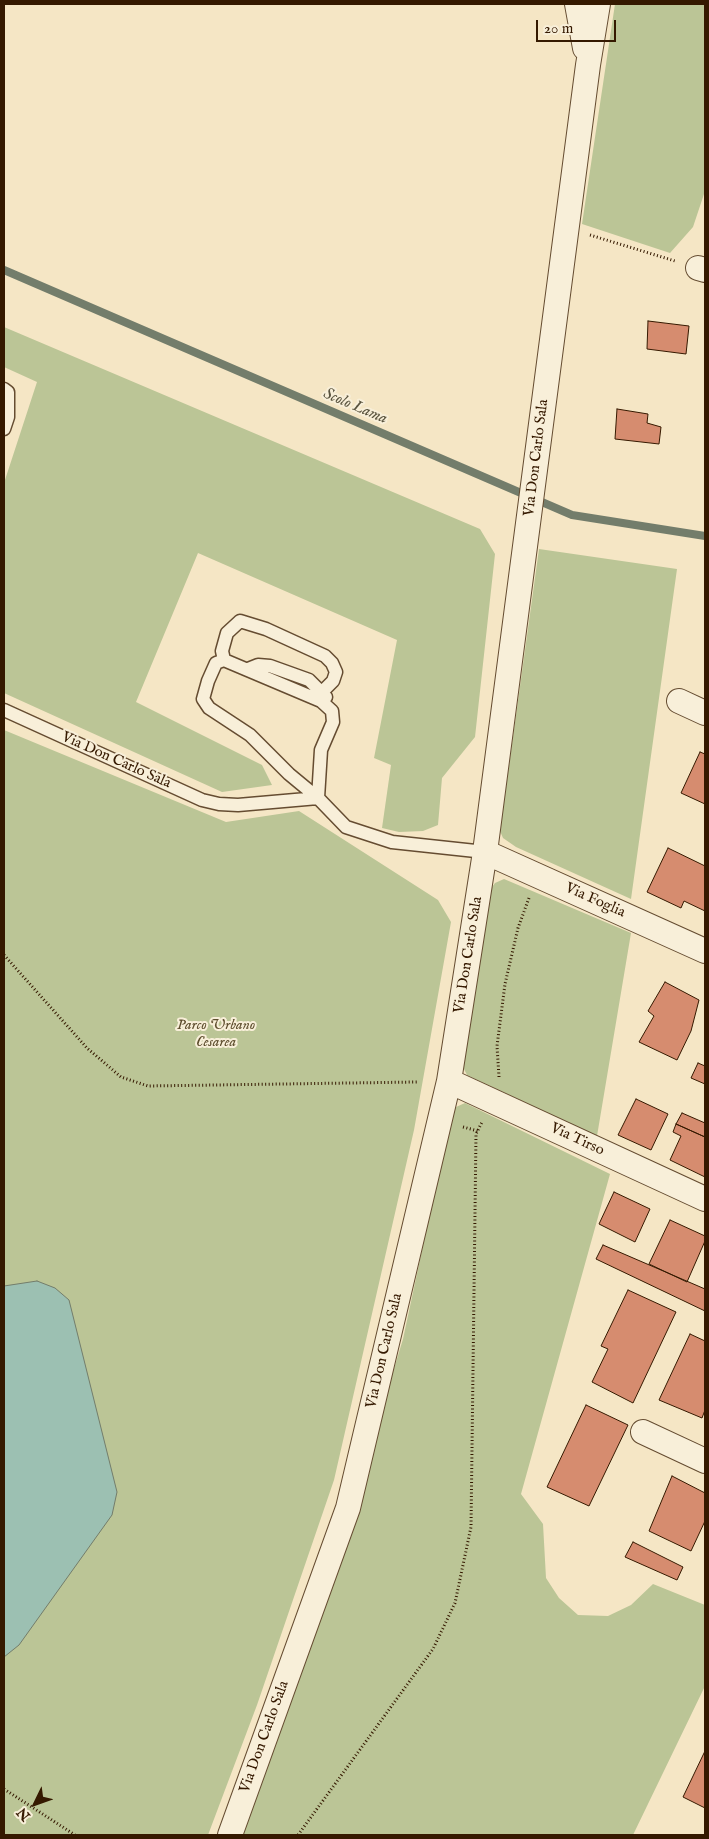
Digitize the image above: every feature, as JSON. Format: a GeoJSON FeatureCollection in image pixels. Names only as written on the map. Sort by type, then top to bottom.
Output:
{"type":"FeatureCollection","features":[{"type":"Feature","properties":{"kind":"street","name":"Via Don Carlo Sala"},"geometry":{"type":"LineString","coordinates":[[577,4],[588,65]]}},
{"type":"Feature","properties":{"kind":"street","name":"Via Don Carlo Sala"},"geometry":{"type":"LineString","coordinates":[[230,1835],[348,1508],[449,1081],[485,852],[588,65],[598,4]]}},
{"type":"Feature","properties":{"kind":"street"},"geometry":{"type":"LineString","coordinates":[[679,701],[705,713]]}},
{"type":"Feature","properties":{"kind":"street","name":"Via Foglia"},"geometry":{"type":"LineString","coordinates":[[485,852],[705,950]]}},
{"type":"Feature","properties":{"kind":"street","name":"Via Tirso"},"geometry":{"type":"LineString","coordinates":[[449,1081],[705,1199]]}},
{"type":"Feature","properties":{"kind":"street"},"geometry":{"type":"LineString","coordinates":[[643,1432],[705,1461]]}},
{"type":"Feature","properties":{"kind":"lane"},"geometry":{"type":"LineString","coordinates":[[4,389],[8,392],[8,416],[4,429]]}},
{"type":"Feature","properties":{"kind":"lane"},"geometry":{"type":"LineString","coordinates":[[224,660],[222,651],[228,633],[240,622],[266,629],[325,656],[332,663],[336,672],[333,681],[322,692]]}},
{"type":"Feature","properties":{"kind":"lane"},"geometry":{"type":"LineString","coordinates":[[332,711],[321,701],[224,660],[216,663],[203,699],[209,708],[250,735],[289,774],[318,798],[346,827],[392,842],[485,852]]}},
{"type":"Feature","properties":{"kind":"lane"},"geometry":{"type":"LineString","coordinates":[[248,669],[258,665],[270,666],[309,680],[326,697],[332,711],[333,722],[322,750],[318,798]]}},
{"type":"Feature","properties":{"kind":"lane","name":"Via Don Carlo Sala"},"geometry":{"type":"LineString","coordinates":[[4,710],[202,800],[219,804],[238,805],[318,798]]}},
{"type":"Feature","properties":{"kind":"path"},"geometry":{"type":"LineString","coordinates":[[568,228],[701,269]]}},
{"type":"Feature","properties":{"kind":"path"},"geometry":{"type":"LineString","coordinates":[[298,1835],[433,1649],[455,1603],[471,1528],[476,1134],[500,1082],[497,1046],[505,984],[518,928],[531,891]]}},
{"type":"Feature","properties":{"kind":"path"},"geometry":{"type":"LineString","coordinates":[[4,955],[87,1048],[121,1077],[148,1086],[417,1082]]}},
{"type":"Feature","properties":{"kind":"path"},"geometry":{"type":"LineString","coordinates":[[4,1789],[75,1835]]}},
{"type":"Feature","properties":{"kind":"green space"},"geometry":{"type":"Polygon","coordinates":[[[615,4],[705,4],[704,194],[693,227],[670,253],[582,224],[615,4]]]}},
{"type":"Feature","properties":{"kind":"green space"},"geometry":{"type":"Polygon","coordinates":[[[4,327],[480,529],[495,554],[475,737],[442,778],[438,825],[423,831],[399,832],[382,828],[391,765],[374,758],[397,640],[198,553],[136,702],[262,765],[272,785],[222,792],[4,693],[4,483],[37,382],[4,367],[4,327]]]}},
{"type":"Feature","properties":{"kind":"green space"},"geometry":{"type":"Polygon","coordinates":[[[539,549],[677,569],[631,899],[516,847],[503,838],[500,831],[539,549]]]}},
{"type":"Feature","properties":{"kind":"green space","name":"Parco Urbano Cesarea"},"geometry":{"type":"Polygon","coordinates":[[[4,730],[226,822],[299,811],[438,900],[451,922],[414,1130],[334,1480],[257,1705],[208,1835],[4,1835],[4,730]]]}},
{"type":"Feature","properties":{"kind":"green space"},"geometry":{"type":"Polygon","coordinates":[[[504,879],[631,933],[597,1136],[467,1075],[463,1067],[490,890],[495,883],[504,879]]]}},
{"type":"Feature","properties":{"kind":"green space"},"geometry":{"type":"Polygon","coordinates":[[[465,1103],[610,1174],[521,1494],[543,1524],[546,1578],[559,1598],[578,1615],[608,1616],[631,1605],[653,1584],[705,1605],[705,1686],[633,1835],[240,1835],[306,1658],[403,1339],[451,1115],[456,1107],[465,1103]]]}},
{"type":"Feature","properties":{"kind":"shaded area"},"geometry":{"type":"Polygon","coordinates":[[[37,1281],[55,1288],[69,1300],[117,1492],[112,1515],[19,1645],[4,1657],[4,1286],[37,1281]]]}},
{"type":"Feature","properties":{"kind":"building"},"geometry":{"type":"Polygon","coordinates":[[[648,321],[689,326],[686,354],[647,349],[648,321]]]}},
{"type":"Feature","properties":{"kind":"building"},"geometry":{"type":"Polygon","coordinates":[[[617,409],[648,414],[647,423],[661,427],[659,444],[615,439],[617,409]]]}},
{"type":"Feature","properties":{"kind":"building"},"geometry":{"type":"Polygon","coordinates":[[[700,752],[705,754],[705,804],[681,793],[700,752]]]}},
{"type":"Feature","properties":{"kind":"building"},"geometry":{"type":"Polygon","coordinates":[[[668,848],[705,866],[705,911],[684,901],[681,908],[647,892],[668,848]]]}},
{"type":"Feature","properties":{"kind":"building"},"geometry":{"type":"Polygon","coordinates":[[[665,982],[699,1000],[691,1031],[677,1060],[639,1042],[654,1016],[648,1011],[665,982]]]}},
{"type":"Feature","properties":{"kind":"building"},"geometry":{"type":"Polygon","coordinates":[[[698,1063],[705,1066],[705,1084],[691,1078],[698,1063]]]}},
{"type":"Feature","properties":{"kind":"building"},"geometry":{"type":"Polygon","coordinates":[[[636,1099],[668,1114],[651,1150],[618,1135],[636,1099]]]}},
{"type":"Feature","properties":{"kind":"building"},"geometry":{"type":"Polygon","coordinates":[[[682,1113],[705,1123],[705,1137],[676,1124],[682,1113]]]}},
{"type":"Feature","properties":{"kind":"building"},"geometry":{"type":"Polygon","coordinates":[[[676,1124],[705,1137],[705,1177],[670,1160],[681,1136],[673,1132],[676,1124]]]}},
{"type":"Feature","properties":{"kind":"building"},"geometry":{"type":"Polygon","coordinates":[[[614,1192],[650,1209],[635,1242],[599,1224],[614,1192]]]}},
{"type":"Feature","properties":{"kind":"building"},"geometry":{"type":"Polygon","coordinates":[[[670,1220],[705,1236],[705,1241],[687,1282],[649,1264],[670,1220]]]}},
{"type":"Feature","properties":{"kind":"building"},"geometry":{"type":"Polygon","coordinates":[[[603,1245],[705,1289],[705,1311],[596,1259],[603,1245]]]}},
{"type":"Feature","properties":{"kind":"building"},"geometry":{"type":"Polygon","coordinates":[[[628,1290],[676,1312],[633,1403],[592,1382],[608,1349],[601,1346],[628,1290]]]}},
{"type":"Feature","properties":{"kind":"building"},"geometry":{"type":"Polygon","coordinates":[[[690,1334],[705,1341],[705,1410],[702,1418],[659,1400],[690,1334]]]}},
{"type":"Feature","properties":{"kind":"building"},"geometry":{"type":"Polygon","coordinates":[[[586,1405],[628,1425],[589,1506],[547,1487],[586,1405]]]}},
{"type":"Feature","properties":{"kind":"building"},"geometry":{"type":"Polygon","coordinates":[[[672,1476],[705,1493],[705,1521],[691,1551],[649,1531],[672,1476]]]}},
{"type":"Feature","properties":{"kind":"building"},"geometry":{"type":"Polygon","coordinates":[[[633,1542],[683,1567],[677,1580],[625,1557],[633,1542]]]}},
{"type":"Feature","properties":{"kind":"building"},"geometry":{"type":"Polygon","coordinates":[[[705,1751],[705,1808],[683,1797],[705,1751]]]}},
{"type":"Feature","properties":{"kind":"waterway","name":"Scolo Lama"},"geometry":{"type":"LineString","coordinates":[[4,270],[572,515],[705,536]]}}]}
